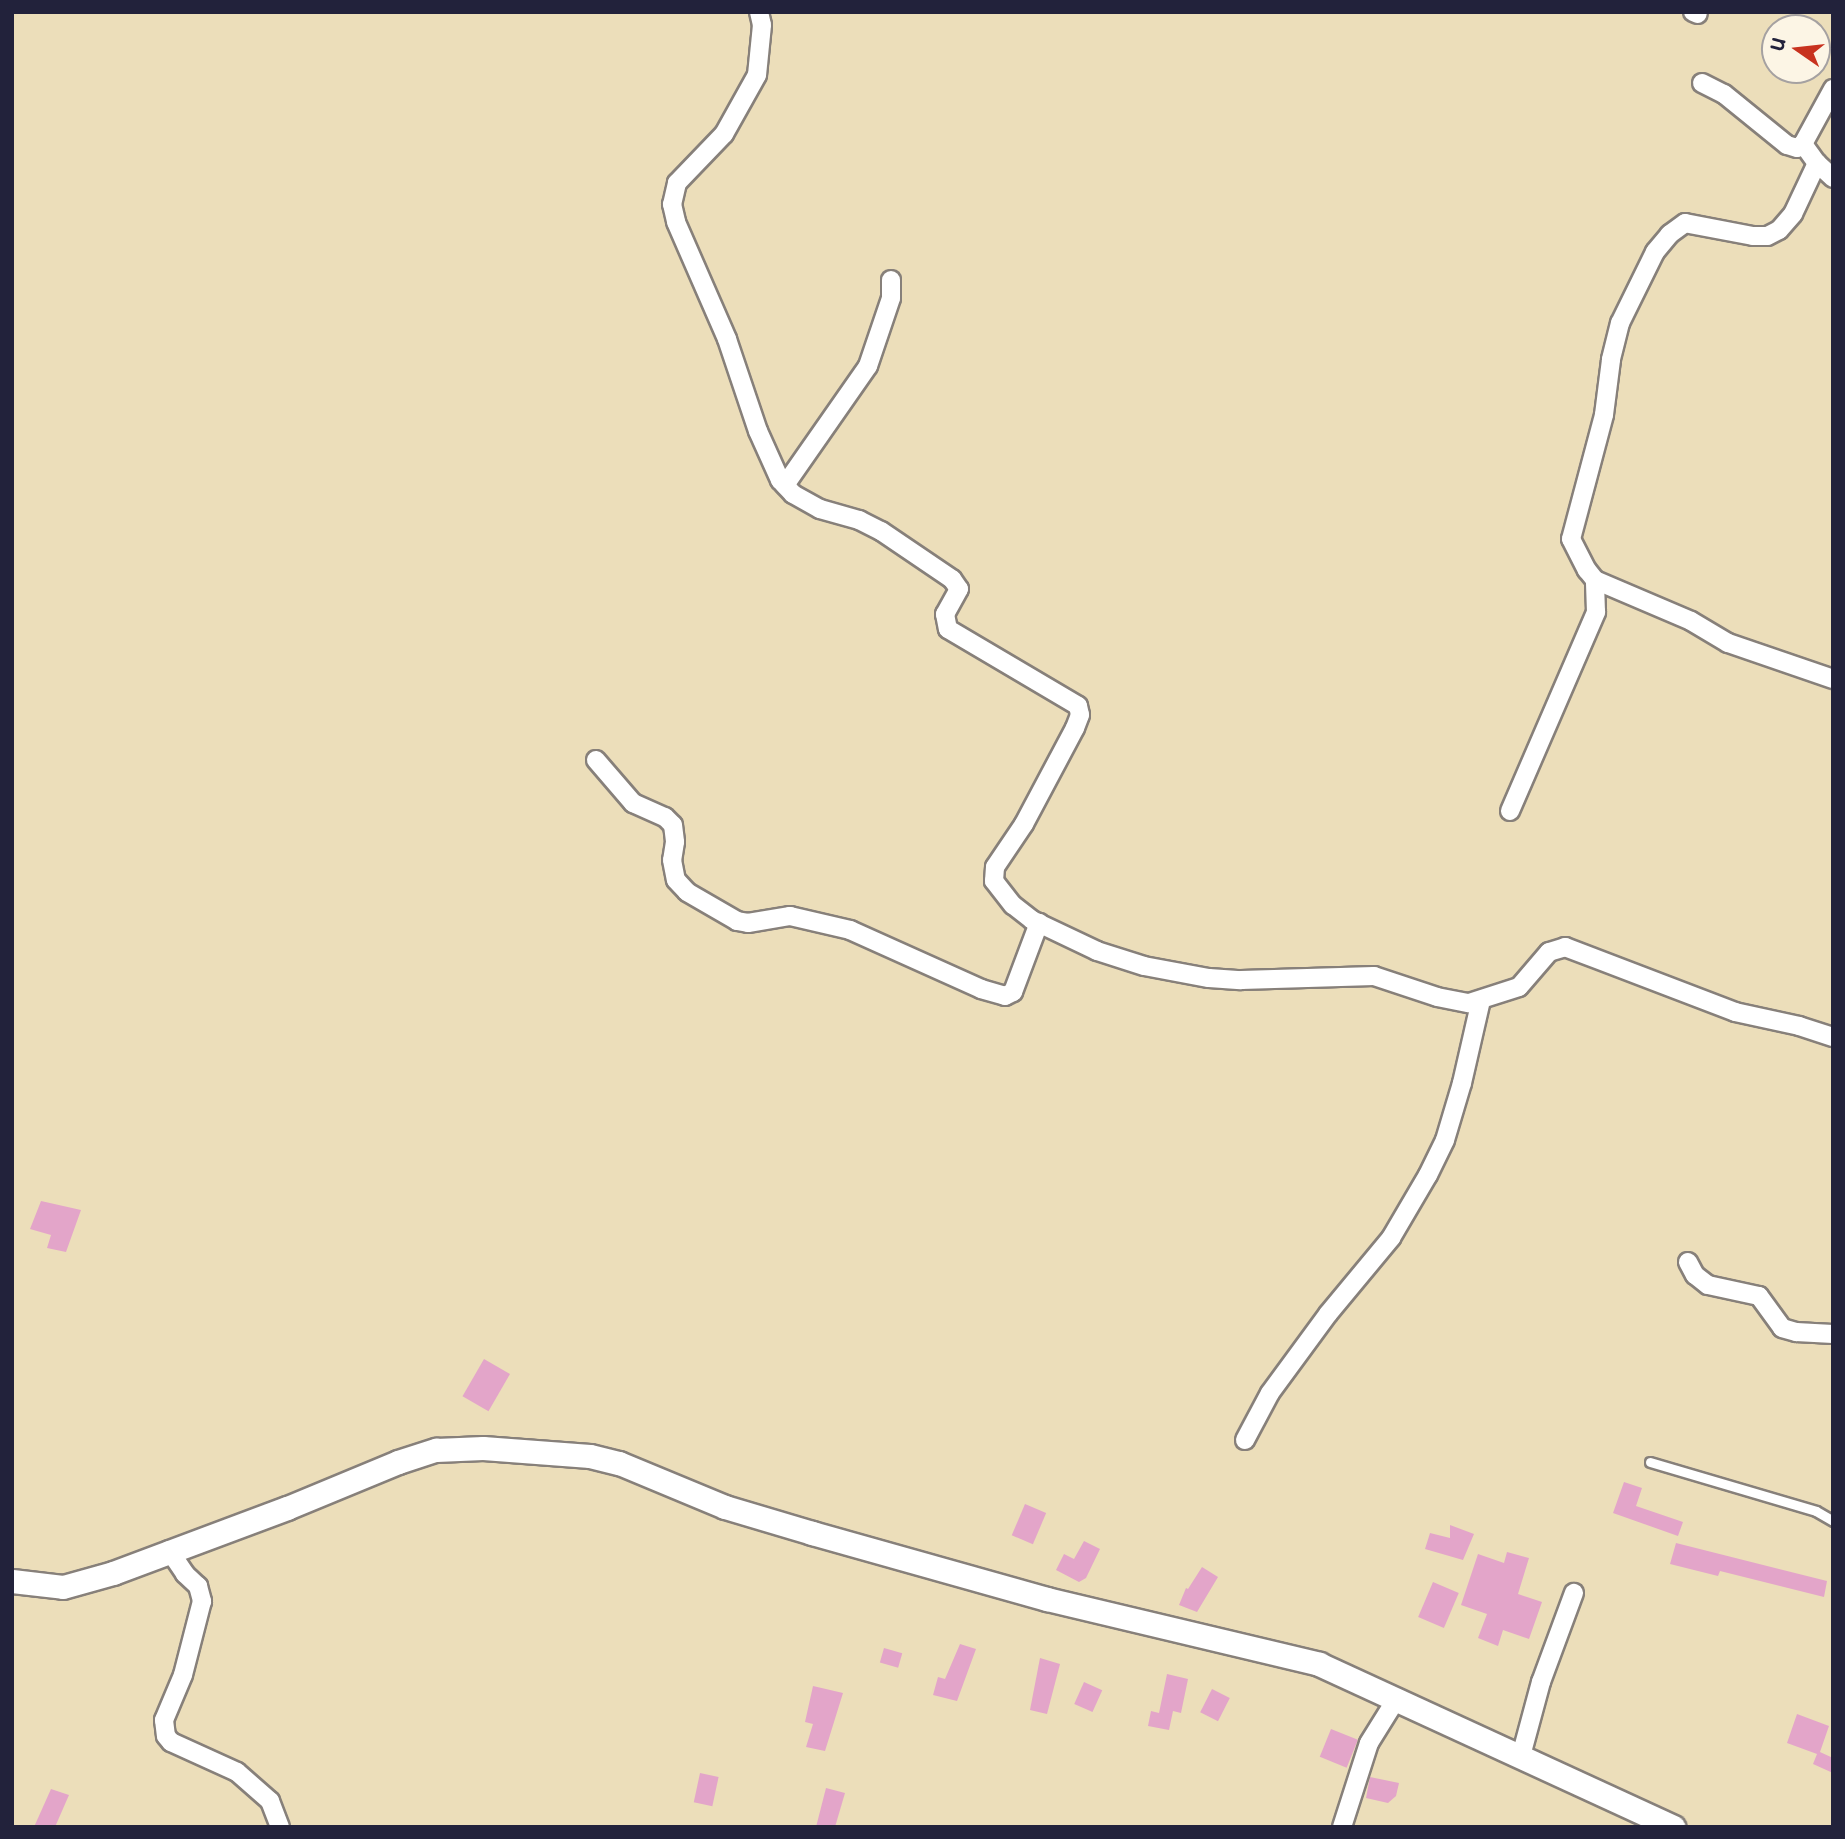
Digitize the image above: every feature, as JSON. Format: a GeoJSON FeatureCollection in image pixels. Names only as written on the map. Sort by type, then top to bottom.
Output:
{"type":"FeatureCollection","features":[{"type":"Feature","properties":{"kind":"street"},"geometry":{"type":"LineString","coordinates":[[759,12],[762,25],[757,75],[724,134],[677,183],[672,204],[686,247],[727,339],[769,462],[785,485],[793,494],[820,509],[859,520],[881,531],[952,579],[959,589],[945,614],[948,629],[1078,706],[1080,715],[1075,728],[1024,824],[993,872],[994,881],[1013,905],[1039,923],[1119,960],[1209,978],[1267,981],[1300,976],[1374,976],[1444,999],[1469,1003],[1520,987],[1549,952],[1565,947],[1735,1013],[1799,1026],[1833,1037]]}},
{"type":"Feature","properties":{"kind":"street"},"geometry":{"type":"LineString","coordinates":[[1702,83],[1724,94],[1787,145],[1797,148],[1803,144],[1833,89]]}},
{"type":"Feature","properties":{"kind":"street"},"geometry":{"type":"LineString","coordinates":[[1803,144],[1833,178]]}},
{"type":"Feature","properties":{"kind":"street"},"geometry":{"type":"LineString","coordinates":[[1817,163],[1793,214],[1779,230],[1767,236],[1753,236],[1692,223],[1678,226],[1655,252],[1620,323],[1604,415],[1571,539],[1595,580],[1691,621],[1728,643],[1833,679]]}},
{"type":"Feature","properties":{"kind":"street"},"geometry":{"type":"LineString","coordinates":[[785,485],[868,366],[891,298],[891,280]]}},
{"type":"Feature","properties":{"kind":"street"},"geometry":{"type":"LineString","coordinates":[[1510,811],[1596,612],[1595,580]]}},
{"type":"Feature","properties":{"kind":"street"},"geometry":{"type":"LineString","coordinates":[[596,760],[633,803],[665,817],[673,825],[675,842],[672,860],[676,880],[687,892],[737,921],[760,922],[790,916],[839,927],[1005,996],[1013,992],[1039,923]]}},
{"type":"Feature","properties":{"kind":"street"},"geometry":{"type":"LineString","coordinates":[[1245,1440],[1270,1393],[1328,1314],[1391,1238],[1428,1175],[1445,1140],[1462,1083],[1481,1000]]}},
{"type":"Feature","properties":{"kind":"street"},"geometry":{"type":"LineString","coordinates":[[1688,1262],[1695,1275],[1708,1285],[1759,1296],[1782,1328],[1796,1332],[1833,1334]]}},
{"type":"Feature","properties":{"kind":"street"},"geometry":{"type":"LineString","coordinates":[[12,1581],[63,1587],[113,1573],[436,1450],[483,1448],[590,1456],[619,1463],[725,1507],[1047,1599],[1320,1664],[1673,1827]]}},
{"type":"Feature","properties":{"kind":"street"},"geometry":{"type":"LineString","coordinates":[[169,1550],[185,1574],[198,1586],[202,1601],[183,1675],[164,1720],[164,1731],[171,1742],[237,1772],[250,1782],[270,1801],[280,1827]]}},
{"type":"Feature","properties":{"kind":"street"},"geometry":{"type":"LineString","coordinates":[[1521,1756],[1541,1682],[1574,1593]]}},
{"type":"Feature","properties":{"kind":"street"},"geometry":{"type":"LineString","coordinates":[[1342,1827],[1369,1743],[1397,1698]]}},
{"type":"Feature","properties":{"kind":"lane"},"geometry":{"type":"LineString","coordinates":[[1650,1461],[1816,1511],[1833,1521]]}},
{"type":"Feature","properties":{"kind":"building"},"geometry":{"type":"Polygon","coordinates":[[[41,1201],[81,1210],[66,1252],[47,1248],[51,1235],[30,1229],[41,1201]]]}},
{"type":"Feature","properties":{"kind":"building"},"geometry":{"type":"Polygon","coordinates":[[[484,1359],[510,1374],[488,1411],[462,1396],[484,1359]]]}},
{"type":"Feature","properties":{"kind":"building"},"geometry":{"type":"Polygon","coordinates":[[[1624,1482],[1642,1488],[1636,1506],[1683,1522],[1678,1536],[1613,1513],[1624,1482]]]}},
{"type":"Feature","properties":{"kind":"building"},"geometry":{"type":"Polygon","coordinates":[[[1025,1504],[1046,1513],[1033,1544],[1012,1535],[1025,1504]]]}},
{"type":"Feature","properties":{"kind":"building"},"geometry":{"type":"Polygon","coordinates":[[[1450,1525],[1474,1534],[1463,1560],[1425,1549],[1430,1533],[1450,1538],[1450,1525]]]}},
{"type":"Feature","properties":{"kind":"building"},"geometry":{"type":"Polygon","coordinates":[[[1084,1541],[1100,1549],[1086,1578],[1079,1582],[1056,1570],[1064,1554],[1074,1559],[1084,1541]]]}},
{"type":"Feature","properties":{"kind":"building"},"geometry":{"type":"Polygon","coordinates":[[[1676,1543],[1827,1581],[1824,1597],[1720,1571],[1718,1576],[1670,1564],[1676,1543]]]}},
{"type":"Feature","properties":{"kind":"building"},"geometry":{"type":"Polygon","coordinates":[[[1507,1552],[1529,1558],[1518,1594],[1542,1602],[1529,1639],[1503,1630],[1498,1646],[1478,1638],[1487,1614],[1461,1605],[1478,1554],[1504,1563],[1507,1552]]]}},
{"type":"Feature","properties":{"kind":"building"},"geometry":{"type":"Polygon","coordinates":[[[1202,1567],[1218,1577],[1197,1612],[1179,1605],[1186,1588],[1188,1589],[1202,1567]]]}},
{"type":"Feature","properties":{"kind":"building"},"geometry":{"type":"Polygon","coordinates":[[[1433,1582],[1459,1593],[1444,1628],[1418,1617],[1433,1582]]]}},
{"type":"Feature","properties":{"kind":"building"},"geometry":{"type":"Polygon","coordinates":[[[960,1644],[976,1649],[957,1701],[933,1695],[938,1677],[945,1679],[960,1644]]]}},
{"type":"Feature","properties":{"kind":"building"},"geometry":{"type":"Polygon","coordinates":[[[884,1648],[902,1653],[898,1668],[880,1662],[884,1648]]]}},
{"type":"Feature","properties":{"kind":"building"},"geometry":{"type":"Polygon","coordinates":[[[1040,1658],[1060,1664],[1047,1714],[1030,1710],[1040,1658]]]}},
{"type":"Feature","properties":{"kind":"building"},"geometry":{"type":"Polygon","coordinates":[[[1167,1674],[1188,1679],[1181,1713],[1173,1711],[1169,1730],[1148,1726],[1151,1711],[1159,1713],[1167,1674]]]}},
{"type":"Feature","properties":{"kind":"building"},"geometry":{"type":"Polygon","coordinates":[[[1084,1682],[1102,1690],[1093,1712],[1074,1704],[1084,1682]]]}},
{"type":"Feature","properties":{"kind":"building"},"geometry":{"type":"Polygon","coordinates":[[[813,1686],[843,1693],[825,1751],[806,1747],[813,1724],[805,1722],[813,1686]]]}},
{"type":"Feature","properties":{"kind":"building"},"geometry":{"type":"Polygon","coordinates":[[[1212,1689],[1230,1698],[1218,1721],[1200,1712],[1212,1689]]]}},
{"type":"Feature","properties":{"kind":"building"},"geometry":{"type":"Polygon","coordinates":[[[1797,1714],[1829,1726],[1820,1752],[1833,1758],[1833,1773],[1813,1764],[1817,1754],[1787,1743],[1797,1714]]]}},
{"type":"Feature","properties":{"kind":"building"},"geometry":{"type":"Polygon","coordinates":[[[1331,1729],[1358,1740],[1347,1768],[1320,1757],[1331,1729]]]}},
{"type":"Feature","properties":{"kind":"building"},"geometry":{"type":"Polygon","coordinates":[[[700,1773],[719,1777],[712,1806],[694,1802],[700,1773]]]}},
{"type":"Feature","properties":{"kind":"building"},"geometry":{"type":"Polygon","coordinates":[[[1370,1777],[1399,1783],[1396,1796],[1388,1803],[1366,1798],[1370,1777]]]}},
{"type":"Feature","properties":{"kind":"building"},"geometry":{"type":"Polygon","coordinates":[[[826,1788],[845,1793],[835,1827],[816,1827],[826,1788]]]}},
{"type":"Feature","properties":{"kind":"building"},"geometry":{"type":"Polygon","coordinates":[[[51,1789],[69,1795],[55,1827],[34,1827],[51,1789]]]}}]}
